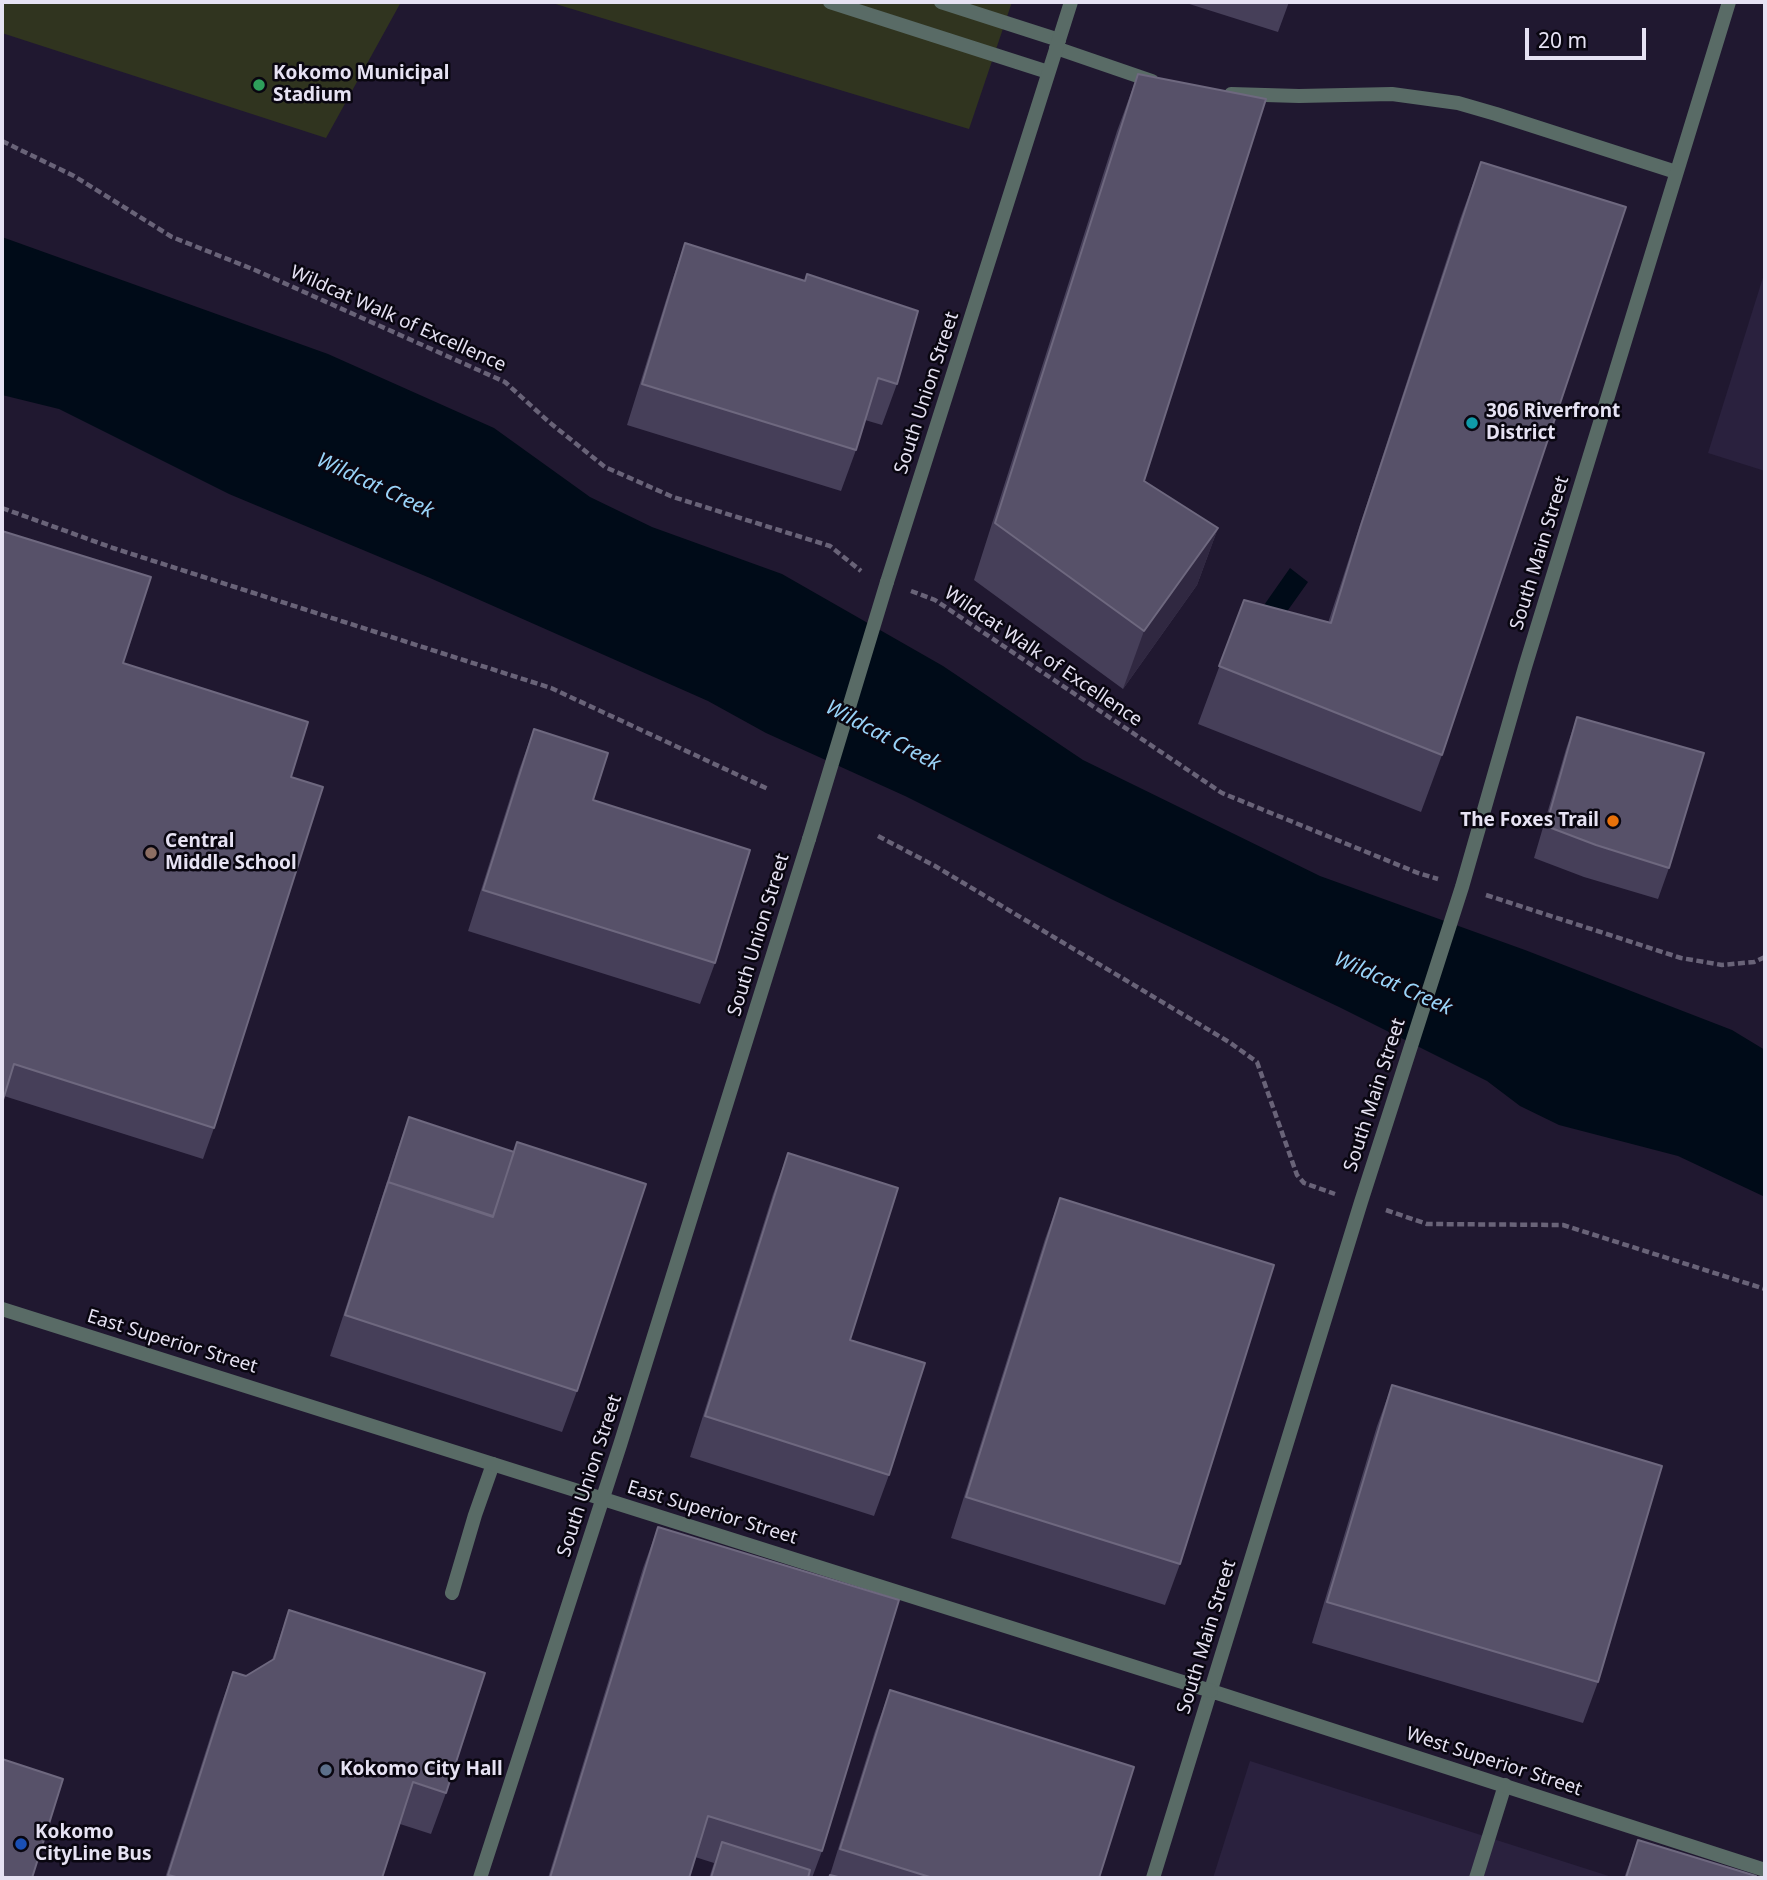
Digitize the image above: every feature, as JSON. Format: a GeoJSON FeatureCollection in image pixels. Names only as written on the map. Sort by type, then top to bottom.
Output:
{"type":"FeatureCollection","features":[{"type":"Feature","properties":{"kind":"street"},"geometry":{"type":"LineString","coordinates":[[830,2],[1048,72]]}},
{"type":"Feature","properties":{"kind":"street"},"geometry":{"type":"LineString","coordinates":[[941,2],[1161,83]]}},
{"type":"Feature","properties":{"kind":"street","name":"South Union Street"},"geometry":{"type":"LineString","coordinates":[[480,1878],[701,1189],[887,582],[1071,2]]}},
{"type":"Feature","properties":{"kind":"street","name":"South Main Street"},"geometry":{"type":"LineString","coordinates":[[1153,1878],[1357,1214],[1458,900],[1525,667],[1729,2]]}},
{"type":"Feature","properties":{"kind":"street"},"geometry":{"type":"LineString","coordinates":[[1219,93],[1242,96],[1392,94],[1458,103],[1676,172]]}},
{"type":"Feature","properties":{"kind":"street","name":"East Superior Street"},"geometry":{"type":"LineString","coordinates":[[2,1309],[1211,1690]]}},
{"type":"Feature","properties":{"kind":"street"},"geometry":{"type":"LineString","coordinates":[[452,1593],[493,1464]]}},
{"type":"Feature","properties":{"kind":"street","name":"West Superior Street"},"geometry":{"type":"LineString","coordinates":[[1211,1690],[1765,1870]]}},
{"type":"Feature","properties":{"kind":"street"},"geometry":{"type":"LineString","coordinates":[[1476,1878],[1505,1785]]}},
{"type":"Feature","properties":{"kind":"path","name":"Wildcat Walk of Excellence"},"geometry":{"type":"LineString","coordinates":[[2,141],[74,176],[172,237],[255,270],[505,382],[605,467],[673,497],[830,546],[862,573],[935,600],[1222,793],[1437,879]]}},
{"type":"Feature","properties":{"kind":"path"},"geometry":{"type":"LineString","coordinates":[[2,508],[113,548],[551,688],[768,789]]}},
{"type":"Feature","properties":{"kind":"path"},"geometry":{"type":"LineString","coordinates":[[878,836],[935,866],[1229,1042],[1257,1062],[1297,1175],[1304,1183],[1343,1196]]}},
{"type":"Feature","properties":{"kind":"path"},"geometry":{"type":"LineString","coordinates":[[1493,898],[1681,958],[1723,965],[1754,962],[1765,957]]}},
{"type":"Feature","properties":{"kind":"path"},"geometry":{"type":"LineString","coordinates":[[1380,1208],[1427,1224],[1563,1225],[1765,1289]]}},
{"type":"Feature","properties":{"kind":"shaded area"},"geometry":{"type":"Polygon","coordinates":[[[1765,271],[1765,471],[1708,453],[1765,271]]]}},
{"type":"Feature","properties":{"kind":"shaded area"},"geometry":{"type":"Polygon","coordinates":[[[1250,1761],[1615,1878],[1213,1878],[1250,1761]]]}},
{"type":"Feature","properties":{"kind":"green space","name":"Kokomo Municipal Stadium"},"geometry":{"type":"Polygon","coordinates":[[[2,2],[401,2],[326,138],[2,33],[2,2]]]}},
{"type":"Feature","properties":{"kind":"green space"},"geometry":{"type":"Polygon","coordinates":[[[549,2],[1012,2],[969,129],[549,2]]]}},
{"type":"Feature","properties":{"kind":"water","name":"Wildcat Creek"},"geometry":{"type":"Polygon","coordinates":[[[2,237],[328,354],[494,428],[590,497],[652,527],[782,574],[943,666],[1083,760],[1320,876],[1525,950],[1732,1030],[1765,1050],[1765,1197],[1678,1156],[1559,1125],[1520,1106],[1487,1081],[1339,1007],[1111,899],[905,796],[766,733],[708,701],[430,578],[229,494],[59,409],[2,395],[2,237]]]}},
{"type":"Feature","properties":{"kind":"water"},"geometry":{"type":"Polygon","coordinates":[[[1290,568],[1308,582],[1266,641],[1248,628],[1290,568]]]}},
{"type":"Feature","properties":{"kind":"building"},"geometry":{"type":"Polygon","coordinates":[[[1138,74],[1266,99],[1144,481],[1218,528],[1144,631],[995,523],[1138,74]]]}},
{"type":"Feature","properties":{"kind":"building","name":"306 Riverfront District"},"geometry":{"type":"Polygon","coordinates":[[[1481,162],[1626,207],[1442,755],[1219,666],[1244,600],[1331,623],[1481,162]]]}},
{"type":"Feature","properties":{"kind":"building"},"geometry":{"type":"Polygon","coordinates":[[[685,243],[805,281],[807,274],[918,311],[897,384],[878,378],[856,450],[642,384],[685,243]]]}},
{"type":"Feature","properties":{"kind":"building","name":"Central Middle School"},"geometry":{"type":"Polygon","coordinates":[[[2,531],[151,577],[123,663],[308,722],[291,777],[323,787],[214,1128],[14,1064],[2,1103],[2,531]]]}},
{"type":"Feature","properties":{"kind":"building","name":"The Foxes Trail"},"geometry":{"type":"Polygon","coordinates":[[[1577,717],[1704,753],[1669,868],[1546,826],[1577,717]]]}},
{"type":"Feature","properties":{"kind":"building"},"geometry":{"type":"Polygon","coordinates":[[[534,729],[608,753],[593,800],[750,850],[715,963],[483,890],[534,729]]]}},
{"type":"Feature","properties":{"kind":"building"},"geometry":{"type":"Polygon","coordinates":[[[409,1117],[514,1152],[493,1216],[388,1182],[409,1117]]]}},
{"type":"Feature","properties":{"kind":"building"},"geometry":{"type":"Polygon","coordinates":[[[517,1142],[646,1184],[577,1391],[345,1315],[388,1182],[493,1217],[517,1142]]]}},
{"type":"Feature","properties":{"kind":"building"},"geometry":{"type":"Polygon","coordinates":[[[788,1153],[898,1188],[850,1340],[925,1363],[889,1475],[705,1416],[788,1153]]]}},
{"type":"Feature","properties":{"kind":"building"},"geometry":{"type":"Polygon","coordinates":[[[1060,1198],[1274,1265],[1180,1564],[966,1497],[1060,1198]]]}},
{"type":"Feature","properties":{"kind":"building"},"geometry":{"type":"Polygon","coordinates":[[[1392,1385],[1662,1466],[1598,1682],[1327,1602],[1392,1385]]]}},
{"type":"Feature","properties":{"kind":"building"},"geometry":{"type":"Polygon","coordinates":[[[658,1527],[899,1600],[822,1851],[708,1816],[689,1878],[550,1878],[658,1527]]]}},
{"type":"Feature","properties":{"kind":"building","name":"Kokomo City Hall"},"geometry":{"type":"Polygon","coordinates":[[[289,1610],[485,1673],[446,1793],[413,1782],[382,1878],[180,1878],[168,1875],[233,1672],[246,1676],[274,1659],[289,1610]]]}},
{"type":"Feature","properties":{"kind":"building"},"geometry":{"type":"Polygon","coordinates":[[[890,1690],[1134,1767],[1099,1878],[933,1878],[840,1849],[890,1690]]]}},
{"type":"Feature","properties":{"kind":"building"},"geometry":{"type":"Polygon","coordinates":[[[2,1759],[63,1779],[32,1878],[2,1876],[2,1759]]]}},
{"type":"Feature","properties":{"kind":"building"},"geometry":{"type":"Polygon","coordinates":[[[1638,1840],[1756,1876],[1626,1878],[1638,1840]]]}},
{"type":"Feature","properties":{"kind":"building"},"geometry":{"type":"Polygon","coordinates":[[[722,1842],[810,1870],[808,1878],[711,1878],[722,1842]]]}},
{"type":"Feature","properties":{"kind":"place","name":"Kokomo Municipal Stadium"},"geometry":{"type":"Point","coordinates":[259,85]}},
{"type":"Feature","properties":{"kind":"place","name":"306 Riverfront District"},"geometry":{"type":"Point","coordinates":[1472,423]}},
{"type":"Feature","properties":{"kind":"place","name":"The Foxes Trail"},"geometry":{"type":"Point","coordinates":[1613,821]}},
{"type":"Feature","properties":{"kind":"place","name":"Central Middle School"},"geometry":{"type":"Point","coordinates":[151,853]}},
{"type":"Feature","properties":{"kind":"place","name":"Kokomo City Hall"},"geometry":{"type":"Point","coordinates":[326,1770]}},
{"type":"Feature","properties":{"kind":"place","name":"Kokomo CityLine Bus"},"geometry":{"type":"Point","coordinates":[21,1844]}}]}
